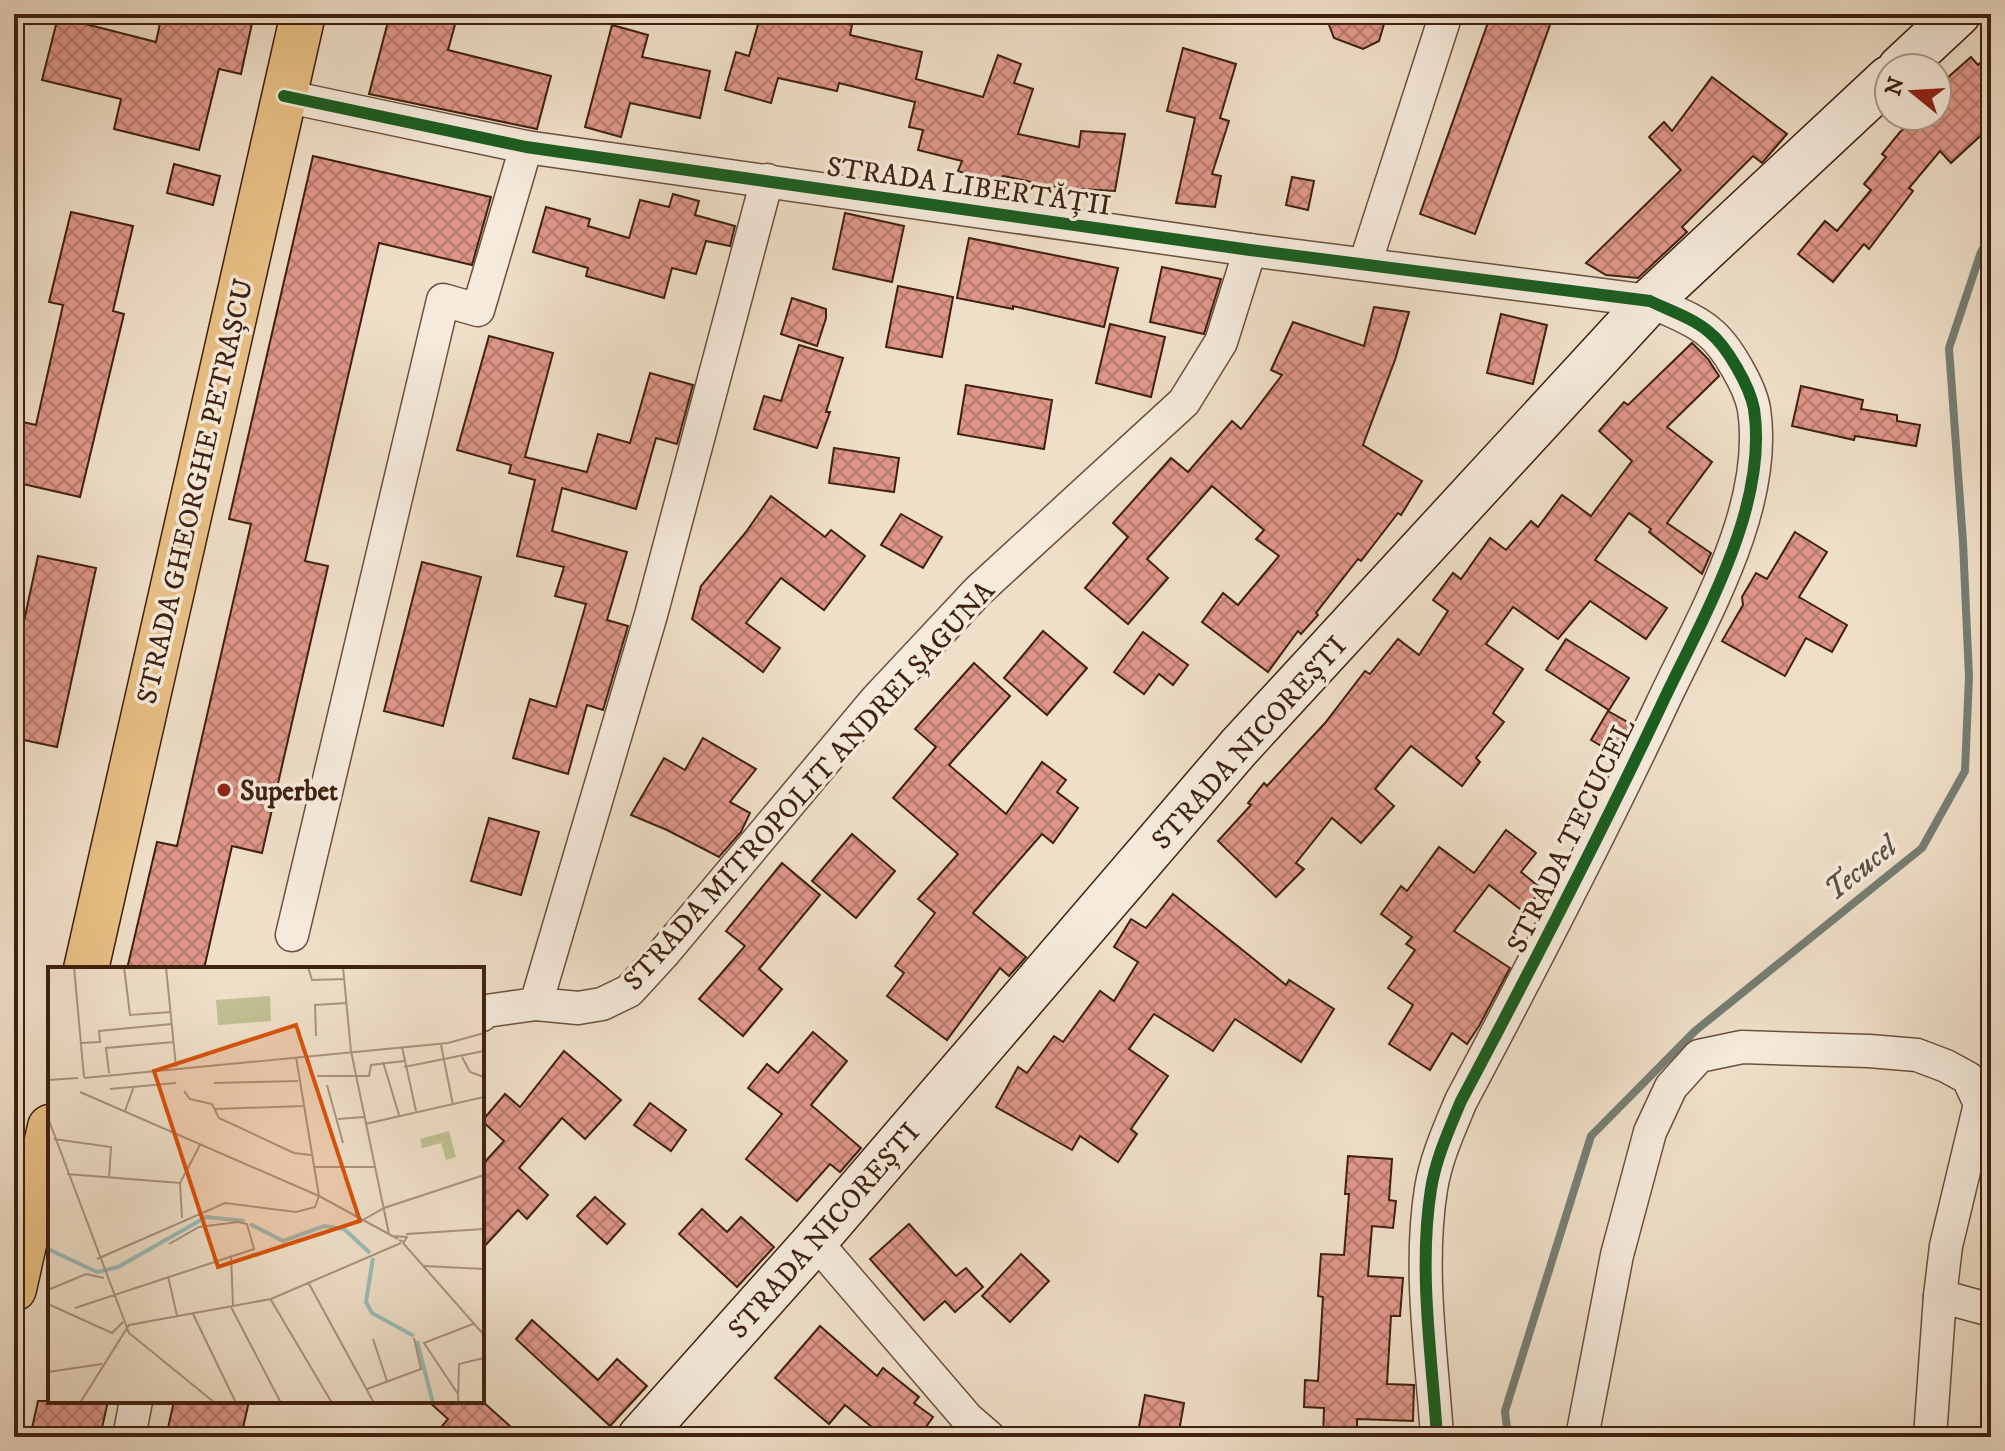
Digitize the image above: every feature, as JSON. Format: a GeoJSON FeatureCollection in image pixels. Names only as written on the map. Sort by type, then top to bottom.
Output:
{"type":"FeatureCollection","features":[{"type":"Feature","properties":{"kind":"main road","name":"STRADA GHEORGHE PETRAȘCU"},"geometry":{"type":"LineString","coordinates":[[86,967],[303,14]]}},
{"type":"Feature","properties":{"kind":"main road"},"geometry":{"type":"LineString","coordinates":[[1917,52],[1958,14]]}},
{"type":"Feature","properties":{"kind":"main road","name":"STRADA NICOREȘTI"},"geometry":{"type":"LineString","coordinates":[[640,1437],[815,1241],[1239,747],[1650,301],[1873,93]]}},
{"type":"Feature","properties":{"kind":"main road"},"geometry":{"type":"LineString","coordinates":[[14,1289],[20,1232],[48,1134]]}},
{"type":"Feature","properties":{"kind":"street"},"geometry":{"type":"LineString","coordinates":[[1365,264],[1446,14]]}},
{"type":"Feature","properties":{"kind":"street","name":"STRADA LIBERTĂȚII"},"geometry":{"type":"LineString","coordinates":[[284,96],[526,147],[1250,250],[1650,301]]}},
{"type":"Feature","properties":{"kind":"street"},"geometry":{"type":"LineString","coordinates":[[292,935],[443,300],[478,310],[526,147]]}},
{"type":"Feature","properties":{"kind":"street"},"geometry":{"type":"LineString","coordinates":[[536,1004],[651,615],[767,180]]}},
{"type":"Feature","properties":{"kind":"street","name":"STRADA MITROPOLIT ANDREI ȘAGUNA"},"geometry":{"type":"LineString","coordinates":[[484,1013],[536,1004],[578,1008],[602,1004],[629,991],[875,701],[967,602],[1184,402],[1221,342],[1250,250]]}},
{"type":"Feature","properties":{"kind":"street","name":"STRADA TECUCEL"},"geometry":{"type":"LineString","coordinates":[[1437,1437],[1427,1243],[1431,1189],[1442,1148],[1461,1101],[1613,810],[1727,565],[1746,507],[1755,461],[1754,408],[1742,374],[1709,332],[1650,301]]}},
{"type":"Feature","properties":{"kind":"street"},"geometry":{"type":"LineString","coordinates":[[1582,1437],[1617,1255],[1650,1132],[1671,1087],[1699,1056],[1742,1047],[1917,1055],[1968,1078],[1980,1104],[1946,1246],[1930,1437]]}},
{"type":"Feature","properties":{"kind":"street"},"geometry":{"type":"LineString","coordinates":[[815,1241],[967,1418],[989,1437]]}},
{"type":"Feature","properties":{"kind":"street"},"geometry":{"type":"LineString","coordinates":[[1940,1296],[1991,1310]]}},
{"type":"Feature","properties":{"kind":"street"},"geometry":{"type":"LineString","coordinates":[[129,1437],[136,1403]]}},
{"type":"Feature","properties":{"kind":"building"},"geometry":{"type":"Polygon","coordinates":[[[162,14],[254,14],[241,74],[219,69],[199,150],[114,129],[121,99],[42,80],[58,17],[156,42],[162,14]]]}},
{"type":"Feature","properties":{"kind":"building"},"geometry":{"type":"Polygon","coordinates":[[[390,14],[458,14],[448,50],[551,76],[537,129],[369,94],[390,14]]]}},
{"type":"Feature","properties":{"kind":"building"},"geometry":{"type":"Polygon","coordinates":[[[761,14],[803,14],[852,25],[850,35],[922,52],[916,79],[983,97],[998,55],[1021,64],[1014,83],[1033,89],[1018,134],[1079,147],[1081,131],[1125,134],[1115,191],[1061,188],[1003,176],[1000,185],[958,171],[962,161],[918,150],[923,130],[909,127],[915,102],[839,83],[837,91],[778,78],[771,103],[725,90],[736,52],[749,56],[761,14]]]}},
{"type":"Feature","properties":{"kind":"building"},"geometry":{"type":"Polygon","coordinates":[[[1325,14],[1387,14],[1379,41],[1363,49],[1334,38],[1325,14]]]}},
{"type":"Feature","properties":{"kind":"building"},"geometry":{"type":"Polygon","coordinates":[[[1491,14],[1530,14],[1551,22],[1475,234],[1420,214],[1491,14]]]}},
{"type":"Feature","properties":{"kind":"building"},"geometry":{"type":"Polygon","coordinates":[[[612,25],[648,35],[642,57],[710,71],[700,118],[630,103],[621,137],[585,127],[612,25]]]}},
{"type":"Feature","properties":{"kind":"building"},"geometry":{"type":"Polygon","coordinates":[[[1183,48],[1236,64],[1220,118],[1229,121],[1212,174],[1221,176],[1215,207],[1176,203],[1195,118],[1167,111],[1183,48]]]}},
{"type":"Feature","properties":{"kind":"building"},"geometry":{"type":"Polygon","coordinates":[[[1991,53],[1991,126],[1951,163],[1940,151],[1909,188],[1913,191],[1869,249],[1864,244],[1833,282],[1798,254],[1825,221],[1837,231],[1871,190],[1864,184],[1886,157],[1882,154],[1900,132],[1953,132],[1953,73],[1971,57],[1978,65],[1991,53]]]}},
{"type":"Feature","properties":{"kind":"building"},"geometry":{"type":"Polygon","coordinates":[[[1712,77],[1787,134],[1762,163],[1753,156],[1682,227],[1687,232],[1638,278],[1606,275],[1586,263],[1681,170],[1649,137],[1664,122],[1672,131],[1712,77]]]}},
{"type":"Feature","properties":{"kind":"building"},"geometry":{"type":"Polygon","coordinates":[[[313,156],[491,197],[472,265],[379,243],[305,561],[328,566],[262,853],[232,846],[204,967],[127,967],[157,842],[177,846],[251,524],[229,519],[313,156]]]}},
{"type":"Feature","properties":{"kind":"building"},"geometry":{"type":"Polygon","coordinates":[[[174,164],[220,176],[213,205],[167,193],[174,164]]]}},
{"type":"Feature","properties":{"kind":"building"},"geometry":{"type":"Polygon","coordinates":[[[1292,177],[1314,181],[1308,210],[1286,205],[1292,177]]]}},
{"type":"Feature","properties":{"kind":"building"},"geometry":{"type":"Polygon","coordinates":[[[673,194],[699,201],[695,215],[735,226],[730,246],[706,241],[696,274],[672,268],[664,298],[586,276],[588,268],[533,252],[546,207],[590,219],[588,226],[629,238],[640,200],[669,207],[673,194]]]}},
{"type":"Feature","properties":{"kind":"building"},"geometry":{"type":"Polygon","coordinates":[[[71,212],[133,226],[113,311],[124,314],[80,497],[14,482],[14,420],[36,425],[63,305],[49,302],[71,212]]]}},
{"type":"Feature","properties":{"kind":"building"},"geometry":{"type":"Polygon","coordinates":[[[845,213],[904,226],[892,282],[833,269],[845,213]]]}},
{"type":"Feature","properties":{"kind":"building"},"geometry":{"type":"Polygon","coordinates":[[[969,238],[1118,268],[1104,327],[1013,306],[1013,309],[957,298],[969,238]]]}},
{"type":"Feature","properties":{"kind":"building"},"geometry":{"type":"Polygon","coordinates":[[[1162,267],[1221,279],[1204,334],[1150,322],[1162,267]]]}},
{"type":"Feature","properties":{"kind":"building"},"geometry":{"type":"Polygon","coordinates":[[[898,286],[953,297],[942,357],[886,347],[898,286]]]}},
{"type":"Feature","properties":{"kind":"building"},"geometry":{"type":"Polygon","coordinates":[[[792,298],[826,309],[817,346],[781,334],[792,298]]]}},
{"type":"Feature","properties":{"kind":"building"},"geometry":{"type":"Polygon","coordinates":[[[1374,307],[1409,312],[1395,360],[1363,445],[1422,481],[1401,515],[1398,513],[1361,561],[1358,559],[1316,613],[1318,615],[1301,634],[1298,631],[1268,672],[1202,622],[1223,593],[1238,605],[1279,556],[1256,539],[1264,530],[1212,486],[1147,559],[1168,578],[1128,624],[1085,588],[1128,537],[1113,523],[1171,458],[1188,472],[1232,421],[1241,429],[1282,375],[1271,370],[1293,322],[1364,346],[1374,307]]]}},
{"type":"Feature","properties":{"kind":"building"},"geometry":{"type":"Polygon","coordinates":[[[1501,314],[1547,325],[1533,384],[1487,373],[1501,314]]]}},
{"type":"Feature","properties":{"kind":"building"},"geometry":{"type":"Polygon","coordinates":[[[1110,324],[1165,337],[1151,397],[1096,383],[1110,324]]]}},
{"type":"Feature","properties":{"kind":"building"},"geometry":{"type":"Polygon","coordinates":[[[489,336],[553,353],[525,457],[587,472],[598,434],[630,443],[650,373],[693,385],[677,444],[656,438],[636,509],[562,488],[552,531],[627,552],[607,620],[628,626],[603,710],[587,705],[568,774],[513,758],[530,699],[556,707],[586,604],[555,596],[564,567],[517,556],[535,480],[509,473],[511,465],[457,450],[489,336]]]}},
{"type":"Feature","properties":{"kind":"building"},"geometry":{"type":"Polygon","coordinates":[[[1692,343],[1719,376],[1667,427],[1712,462],[1667,523],[1711,553],[1702,574],[1629,513],[1595,560],[1667,608],[1646,639],[1590,601],[1558,639],[1513,607],[1486,644],[1523,669],[1493,713],[1504,722],[1476,758],[1480,762],[1462,786],[1411,746],[1375,789],[1394,806],[1361,843],[1332,818],[1296,863],[1304,869],[1276,897],[1218,841],[1251,805],[1248,803],[1264,783],[1267,786],[1325,723],[1365,671],[1370,674],[1398,639],[1419,655],[1448,611],[1433,600],[1453,573],[1461,579],[1490,538],[1506,550],[1531,521],[1538,527],[1562,495],[1591,516],[1632,461],[1599,431],[1624,402],[1628,405],[1692,343]]]}},
{"type":"Feature","properties":{"kind":"building"},"geometry":{"type":"Polygon","coordinates":[[[799,345],[843,358],[826,412],[830,412],[817,448],[754,429],[764,396],[781,401],[799,345]]]}},
{"type":"Feature","properties":{"kind":"building"},"geometry":{"type":"Polygon","coordinates":[[[966,385],[1052,400],[1044,449],[958,434],[966,385]]]}},
{"type":"Feature","properties":{"kind":"building"},"geometry":{"type":"Polygon","coordinates":[[[1801,386],[1863,400],[1861,409],[1897,415],[1897,421],[1920,425],[1916,446],[1855,436],[1854,440],[1792,426],[1801,386]]]}},
{"type":"Feature","properties":{"kind":"building"},"geometry":{"type":"Polygon","coordinates":[[[834,448],[899,458],[894,492],[829,483],[834,448]]]}},
{"type":"Feature","properties":{"kind":"building"},"geometry":{"type":"Polygon","coordinates":[[[771,496],[825,537],[831,530],[865,556],[824,610],[781,578],[746,623],[780,648],[763,672],[692,619],[701,586],[771,496]]]}},
{"type":"Feature","properties":{"kind":"building"},"geometry":{"type":"Polygon","coordinates":[[[901,514],[942,537],[923,568],[881,545],[901,514]]]}},
{"type":"Feature","properties":{"kind":"building"},"geometry":{"type":"Polygon","coordinates":[[[1795,532],[1827,552],[1799,597],[1847,625],[1832,652],[1806,638],[1785,676],[1722,641],[1743,605],[1742,597],[1756,573],[1767,579],[1795,532]]]}},
{"type":"Feature","properties":{"kind":"building"},"geometry":{"type":"Polygon","coordinates":[[[38,556],[96,568],[57,747],[14,738],[14,668],[38,556]]]}},
{"type":"Feature","properties":{"kind":"building"},"geometry":{"type":"Polygon","coordinates":[[[422,562],[481,577],[443,726],[384,711],[422,562]]]}},
{"type":"Feature","properties":{"kind":"building"},"geometry":{"type":"Polygon","coordinates":[[[1043,631],[1087,668],[1047,715],[1004,678],[1043,631]]]}},
{"type":"Feature","properties":{"kind":"building"},"geometry":{"type":"Polygon","coordinates":[[[1143,632],[1188,665],[1173,685],[1159,674],[1144,694],[1114,672],[1143,632]]]}},
{"type":"Feature","properties":{"kind":"building"},"geometry":{"type":"Polygon","coordinates":[[[1566,639],[1629,678],[1609,710],[1546,670],[1566,639]]]}},
{"type":"Feature","properties":{"kind":"building"},"geometry":{"type":"Polygon","coordinates":[[[974,663],[1010,696],[949,765],[1006,814],[1042,762],[1066,780],[1057,792],[1078,808],[1053,843],[1042,834],[973,913],[1026,957],[1009,976],[1000,968],[947,1040],[887,996],[904,973],[895,966],[935,913],[918,899],[958,854],[893,798],[936,747],[915,729],[974,663]]]}},
{"type":"Feature","properties":{"kind":"building"},"geometry":{"type":"Polygon","coordinates":[[[1608,711],[1631,724],[1617,755],[1591,740],[1608,711]]]}},
{"type":"Feature","properties":{"kind":"building"},"geometry":{"type":"Polygon","coordinates":[[[703,738],[756,769],[730,802],[750,813],[741,832],[719,857],[631,815],[664,758],[685,770],[703,738]]]}},
{"type":"Feature","properties":{"kind":"building"},"geometry":{"type":"Polygon","coordinates":[[[489,818],[539,832],[521,895],[471,881],[489,818]]]}},
{"type":"Feature","properties":{"kind":"building"},"geometry":{"type":"Polygon","coordinates":[[[1506,830],[1536,853],[1521,872],[1542,889],[1524,912],[1489,885],[1454,931],[1510,968],[1467,1044],[1452,1033],[1430,1070],[1389,1044],[1413,1005],[1388,988],[1415,950],[1406,944],[1412,937],[1381,914],[1401,886],[1407,891],[1439,847],[1474,873],[1506,830]]]}},
{"type":"Feature","properties":{"kind":"building"},"geometry":{"type":"Polygon","coordinates":[[[852,834],[895,871],[856,918],[812,881],[852,834]]]}},
{"type":"Feature","properties":{"kind":"building"},"geometry":{"type":"Polygon","coordinates":[[[782,863],[820,895],[759,969],[782,989],[743,1036],[699,999],[745,946],[726,931],[782,863]]]}},
{"type":"Feature","properties":{"kind":"building"},"geometry":{"type":"Polygon","coordinates":[[[1173,894],[1286,985],[1289,980],[1334,1009],[1301,1062],[1235,1019],[1213,1051],[1154,1014],[1129,1049],[1168,1076],[1131,1129],[1137,1134],[1118,1162],[1080,1136],[1072,1150],[996,1107],[1018,1067],[1027,1073],[1054,1036],[1063,1042],[1100,991],[1114,1001],[1138,962],[1114,947],[1131,919],[1146,928],[1173,894]]]}},
{"type":"Feature","properties":{"kind":"building"},"geometry":{"type":"Polygon","coordinates":[[[813,1032],[847,1061],[811,1105],[861,1148],[840,1172],[830,1164],[797,1201],[746,1159],[782,1114],[748,1088],[767,1064],[778,1073],[813,1032]]]}},
{"type":"Feature","properties":{"kind":"building"},"geometry":{"type":"Polygon","coordinates":[[[564,1051],[621,1100],[585,1139],[562,1118],[519,1168],[548,1195],[527,1219],[518,1210],[484,1247],[484,1163],[504,1141],[484,1123],[484,1119],[505,1094],[520,1107],[564,1051]]]}},
{"type":"Feature","properties":{"kind":"building"},"geometry":{"type":"Polygon","coordinates":[[[650,1103],[686,1130],[671,1151],[634,1125],[650,1103]]]}},
{"type":"Feature","properties":{"kind":"building"},"geometry":{"type":"Polygon","coordinates":[[[1348,1156],[1392,1159],[1389,1200],[1396,1201],[1393,1228],[1372,1226],[1368,1276],[1403,1278],[1400,1316],[1391,1316],[1387,1384],[1414,1385],[1413,1421],[1357,1419],[1357,1437],[1323,1437],[1324,1408],[1304,1407],[1305,1380],[1318,1381],[1323,1297],[1318,1296],[1321,1254],[1344,1255],[1349,1194],[1345,1194],[1348,1156]]]}},
{"type":"Feature","properties":{"kind":"building"},"geometry":{"type":"Polygon","coordinates":[[[595,1197],[625,1224],[607,1244],[577,1216],[595,1197]]]}},
{"type":"Feature","properties":{"kind":"building"},"geometry":{"type":"Polygon","coordinates":[[[702,1209],[727,1232],[741,1217],[774,1247],[737,1287],[679,1234],[702,1209]]]}},
{"type":"Feature","properties":{"kind":"building"},"geometry":{"type":"Polygon","coordinates":[[[909,1224],[956,1276],[966,1268],[983,1287],[955,1312],[945,1301],[924,1320],[870,1259],[909,1224]]]}},
{"type":"Feature","properties":{"kind":"building"},"geometry":{"type":"Polygon","coordinates":[[[1021,1254],[1049,1281],[1010,1322],[982,1296],[1021,1254]]]}},
{"type":"Feature","properties":{"kind":"building"},"geometry":{"type":"Polygon","coordinates":[[[532,1320],[598,1380],[617,1359],[647,1386],[610,1426],[516,1339],[532,1320]]]}},
{"type":"Feature","properties":{"kind":"building"},"geometry":{"type":"Polygon","coordinates":[[[820,1326],[877,1376],[883,1368],[919,1397],[914,1403],[933,1417],[919,1437],[884,1437],[845,1405],[829,1424],[775,1378],[820,1326]]]}},
{"type":"Feature","properties":{"kind":"building"},"geometry":{"type":"Polygon","coordinates":[[[1145,1395],[1184,1403],[1178,1437],[1137,1437],[1145,1395]]]}},
{"type":"Feature","properties":{"kind":"building"},"geometry":{"type":"Polygon","coordinates":[[[38,1401],[108,1403],[100,1437],[30,1437],[38,1401]]]}},
{"type":"Feature","properties":{"kind":"building"},"geometry":{"type":"Polygon","coordinates":[[[174,1403],[249,1403],[241,1437],[166,1437],[174,1403]]]}},
{"type":"Feature","properties":{"kind":"building"},"geometry":{"type":"Polygon","coordinates":[[[430,1403],[484,1403],[522,1437],[433,1437],[448,1419],[430,1403]]]}},
{"type":"Feature","properties":{"kind":"waterway","name":"Tecucel"},"geometry":{"type":"LineString","coordinates":[[1508,1437],[1505,1411],[1591,1136],[1695,1031],[1922,848],[1965,771],[1969,677],[1949,348],[1981,252],[1991,235]]}},
{"type":"Feature","properties":{"kind":"cycle path"},"geometry":{"type":"LineString","coordinates":[[284,96],[526,147],[1250,250],[1650,301],[1696,323],[1716,338],[1737,368],[1754,409],[1756,447],[1742,524],[1695,637],[1588,856],[1461,1101],[1440,1155],[1431,1189],[1426,1251],[1427,1313],[1437,1437]]}},
{"type":"Feature","properties":{"kind":"place","name":"Superbet"},"geometry":{"type":"Point","coordinates":[224,790]}}]}
